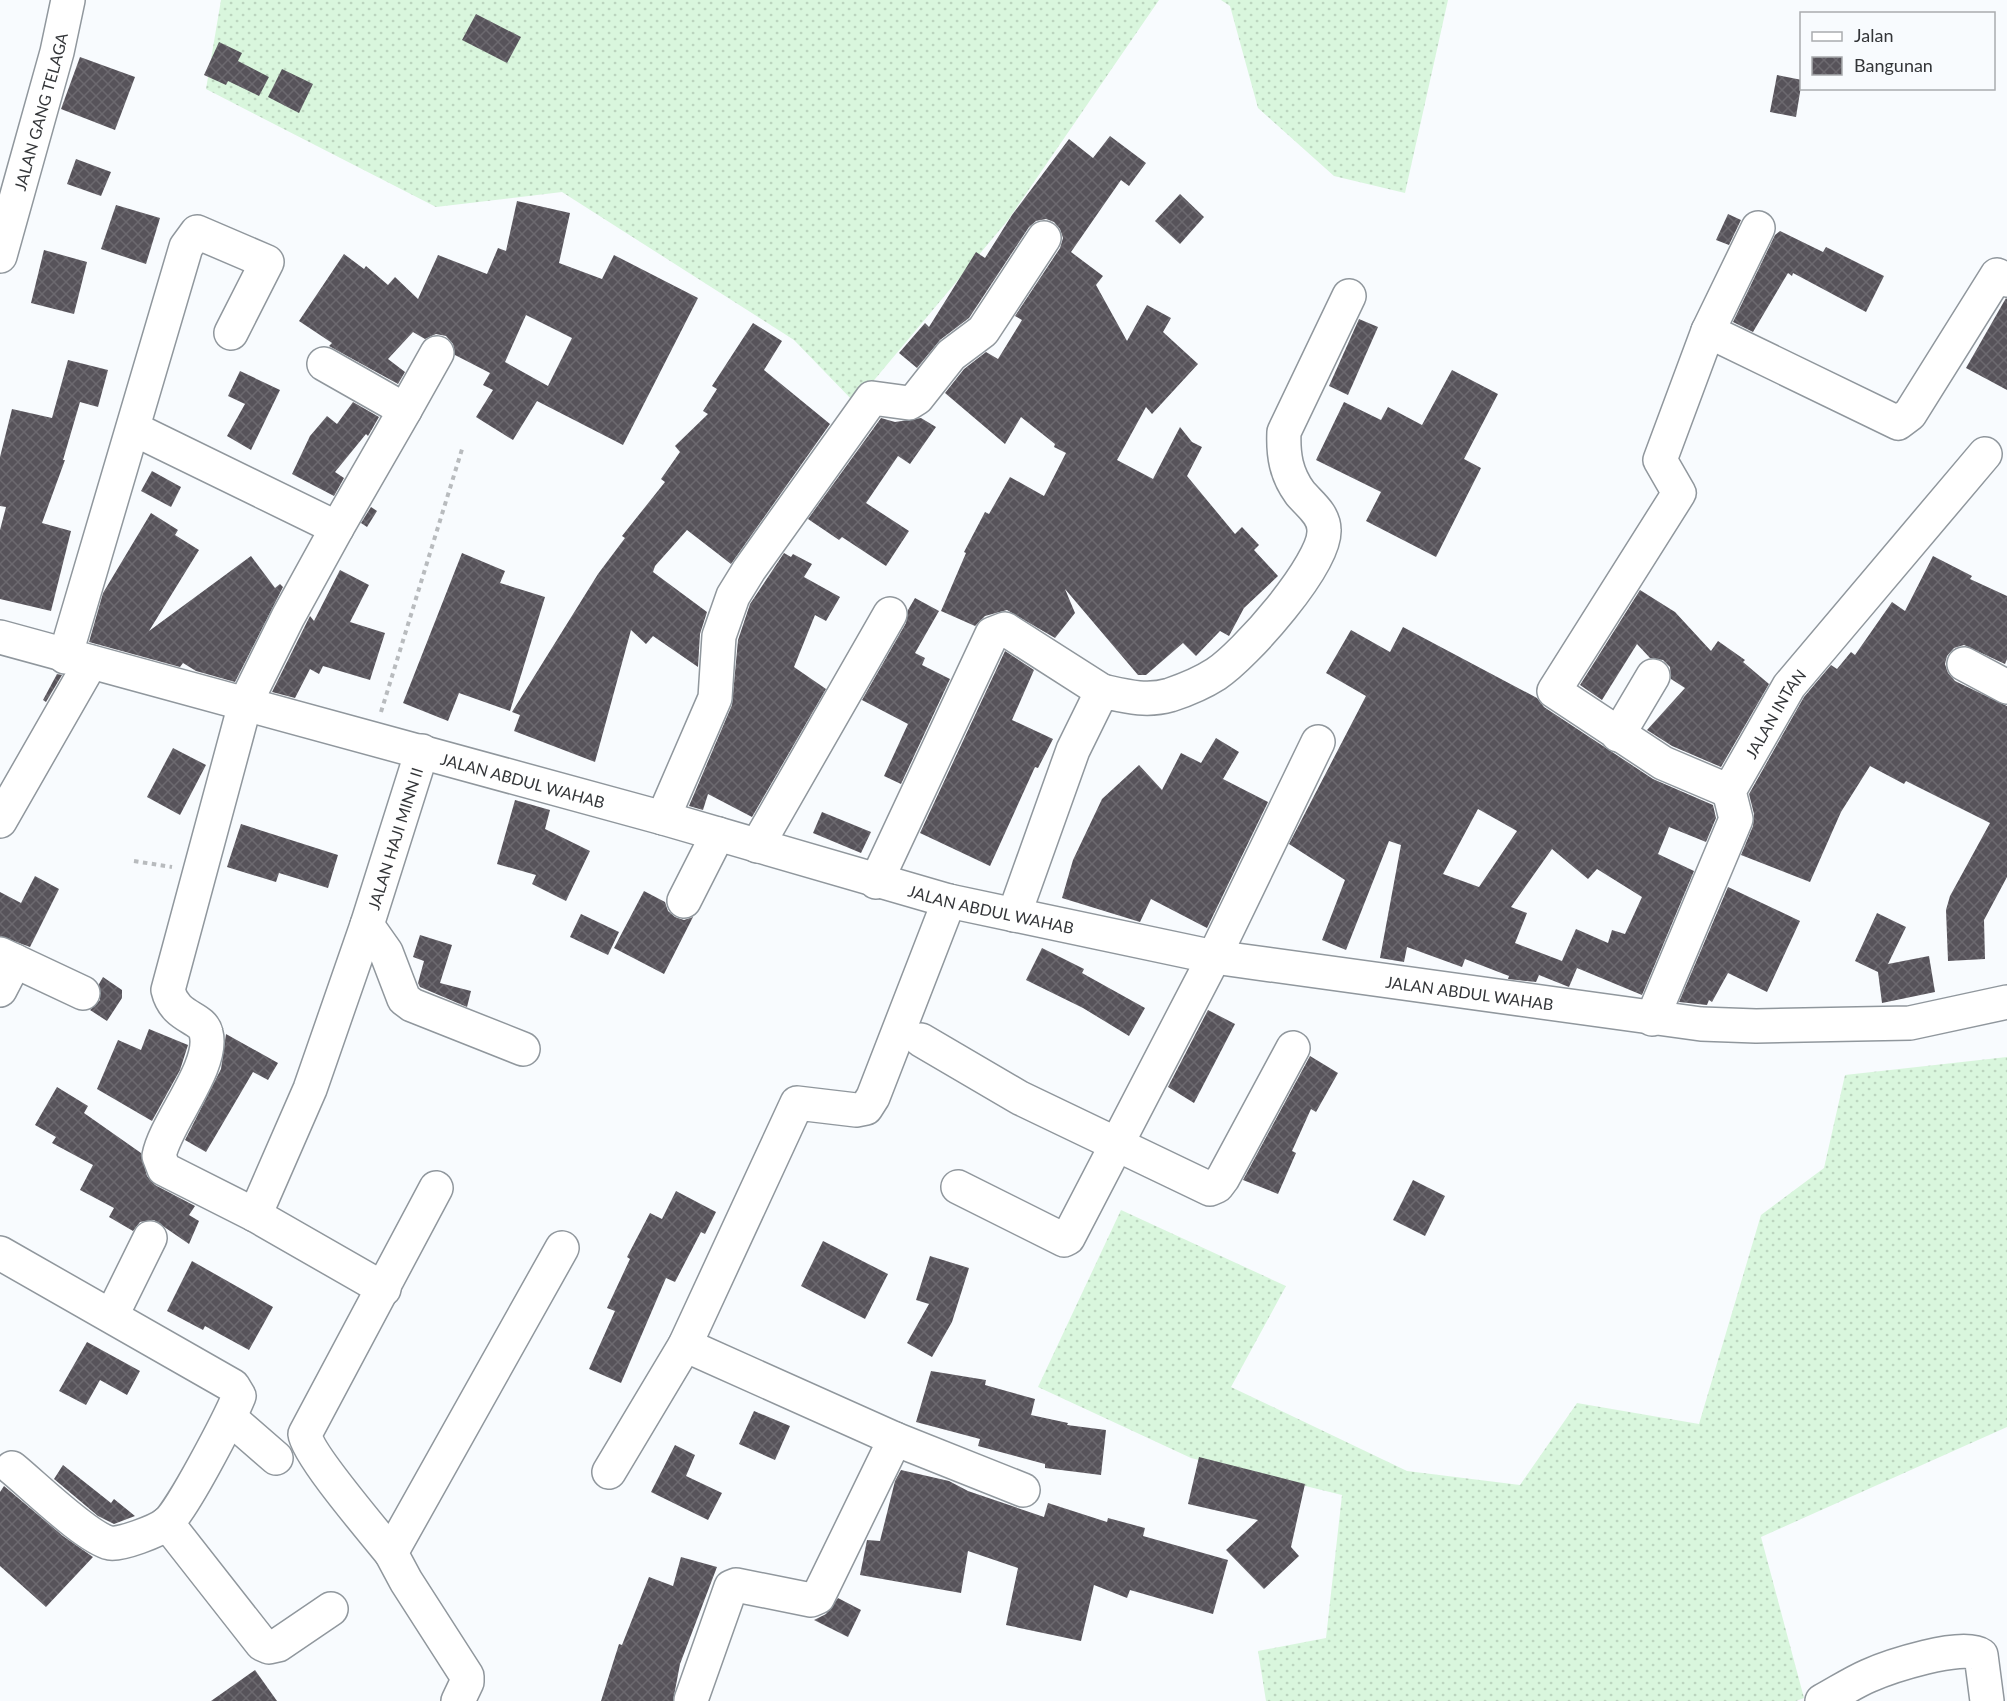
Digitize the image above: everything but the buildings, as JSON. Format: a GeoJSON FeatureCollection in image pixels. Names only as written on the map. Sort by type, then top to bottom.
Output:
{"type":"FeatureCollection","features":[{"type":"Feature","properties":{"kind":"street","name":"JALAN GANG TELAGA"},"geometry":{"type":"LineString","coordinates":[[0,256],[57,52],[68,0]]}},
{"type":"Feature","properties":{"kind":"street"},"geometry":{"type":"LineString","coordinates":[[1652,1018],[1736,819],[1729,791],[1672,767],[1618,735],[1554,691],[1679,493],[1660,460],[1708,331],[1758,228]]}},
{"type":"Feature","properties":{"kind":"street"},"geometry":{"type":"LineString","coordinates":[[0,821],[78,659],[134,429],[186,247],[197,232],[267,262],[231,333]]}},
{"type":"Feature","properties":{"kind":"street"},"geometry":{"type":"LineString","coordinates":[[663,818],[715,698],[719,636],[733,596],[749,570],[872,398],[909,403],[917,398],[951,355],[983,331],[1044,238]]}},
{"type":"Feature","properties":{"kind":"street"},"geometry":{"type":"LineString","coordinates":[[1708,331],[1898,423],[1910,414],[1997,275],[2007,280]]}},
{"type":"Feature","properties":{"kind":"street"},"geometry":{"type":"LineString","coordinates":[[876,882],[992,634],[1005,629],[1102,691],[1151,699],[1171,695],[1216,674],[1272,619],[1308,568],[1325,531],[1322,519],[1290,477],[1283,456],[1284,432],[1349,296]]}},
{"type":"Feature","properties":{"kind":"street"},"geometry":{"type":"LineString","coordinates":[[384,1288],[255,1215],[164,1169],[159,1156],[160,1148],[196,1077],[207,1035],[203,1027],[176,1008],[168,990],[245,704],[288,617],[437,353]]}},
{"type":"Feature","properties":{"kind":"street"},"geometry":{"type":"LineString","coordinates":[[324,364],[405,410]]}},
{"type":"Feature","properties":{"kind":"street"},"geometry":{"type":"LineString","coordinates":[[134,429],[337,528]]}},
{"type":"Feature","properties":{"kind":"street","name":"JALAN INTAN"},"geometry":{"type":"LineString","coordinates":[[1729,791],[1789,686],[1985,454]]}},
{"type":"Feature","properties":{"kind":"street"},"geometry":{"type":"LineString","coordinates":[[757,846],[890,614]]}},
{"type":"Feature","properties":{"kind":"street","name":"JALAN ABDUL WAHAB"},"geometry":{"type":"LineString","coordinates":[[0,637],[663,818],[949,902],[1214,957],[1701,1024],[1756,1026],[1910,1023],[2007,1002]]}},
{"type":"Feature","properties":{"kind":"street"},"geometry":{"type":"LineString","coordinates":[[1964,664],[2007,687]]}},
{"type":"Feature","properties":{"kind":"street"},"geometry":{"type":"LineString","coordinates":[[1618,735],[1653,676]]}},
{"type":"Feature","properties":{"kind":"street"},"geometry":{"type":"LineString","coordinates":[[1014,915],[1073,750],[1102,691]]}},
{"type":"Feature","properties":{"kind":"street"},"geometry":{"type":"LineString","coordinates":[[958,1187],[1064,1240],[1072,1234],[1115,1143],[1214,957],[1318,742]]}},
{"type":"Feature","properties":{"kind":"street","name":"JALAN HAJI MINN II"},"geometry":{"type":"LineString","coordinates":[[255,1215],[310,1089],[367,925],[422,751]]}},
{"type":"Feature","properties":{"kind":"street"},"geometry":{"type":"LineString","coordinates":[[684,901],[718,834]]}},
{"type":"Feature","properties":{"kind":"street"},"geometry":{"type":"LineString","coordinates":[[609,1473],[685,1345],[797,1102],[856,1110],[866,1108],[873,1097],[949,902]]}},
{"type":"Feature","properties":{"kind":"street"},"geometry":{"type":"LineString","coordinates":[[367,925],[386,952],[404,999],[412,1005],[523,1049]]}},
{"type":"Feature","properties":{"kind":"street"},"geometry":{"type":"LineString","coordinates":[[0,990],[8,958],[83,993]]}},
{"type":"Feature","properties":{"kind":"street"},"geometry":{"type":"LineString","coordinates":[[921,1040],[1020,1098],[1209,1189],[1216,1186],[1293,1048]]}},
{"type":"Feature","properties":{"kind":"street"},"geometry":{"type":"LineString","coordinates":[[436,1188],[305,1434],[306,1441],[319,1460],[391,1553],[406,1581],[467,1676],[467,1682],[458,1701]]}},
{"type":"Feature","properties":{"kind":"street"},"geometry":{"type":"LineString","coordinates":[[112,1315],[150,1238]]}},
{"type":"Feature","properties":{"kind":"street"},"geometry":{"type":"LineString","coordinates":[[391,1553],[562,1248]]}},
{"type":"Feature","properties":{"kind":"street"},"geometry":{"type":"LineString","coordinates":[[4,1264],[112,1315],[233,1386],[238,1396],[230,1418],[167,1523],[130,1540],[112,1544],[93,1535],[12,1468]]}},
{"type":"Feature","properties":{"kind":"street"},"geometry":{"type":"LineString","coordinates":[[685,1345],[895,1439],[1023,1490]]}},
{"type":"Feature","properties":{"kind":"street"},"geometry":{"type":"LineString","coordinates":[[230,1418],[276,1458]]}},
{"type":"Feature","properties":{"kind":"street"},"geometry":{"type":"LineString","coordinates":[[691,1700],[731,1587],[736,1585],[811,1600],[818,1597],[895,1439]]}},
{"type":"Feature","properties":{"kind":"street"},"geometry":{"type":"LineString","coordinates":[[167,1523],[262,1644],[269,1647],[278,1645],[331,1609]]}},
{"type":"Feature","properties":{"kind":"street"},"geometry":{"type":"LineString","coordinates":[[1822,1701],[1870,1688],[1924,1658],[1975,1650],[1984,1661],[1987,1701]]}},
{"type":"Feature","properties":{"kind":"path"},"geometry":{"type":"LineString","coordinates":[[373,739],[464,446]]}},
{"type":"Feature","properties":{"kind":"path"},"geometry":{"type":"LineString","coordinates":[[134,861],[199,871]]}},
{"type":"Feature","properties":{"kind":"green space"},"geometry":{"type":"Polygon","coordinates":[[[221,0],[1159,0],[1008,220],[855,403],[794,340],[562,192],[436,207],[206,89],[221,0]]]}},
{"type":"Feature","properties":{"kind":"green space"},"geometry":{"type":"Polygon","coordinates":[[[1221,0],[1448,0],[1405,193],[1334,176],[1258,108],[1230,6],[1221,0]]]}},
{"type":"Feature","properties":{"kind":"green space"},"geometry":{"type":"Polygon","coordinates":[[[2007,1057],[2007,1427],[1761,1537],[1804,1698],[1796,1701],[1266,1701],[1258,1651],[1326,1638],[1342,1495],[1191,1458],[1038,1387],[1121,1210],[1286,1286],[1231,1387],[1407,1471],[1520,1485],[1577,1403],[1699,1424],[1761,1215],[1824,1168],[1845,1075],[2007,1057]]]}}]}
